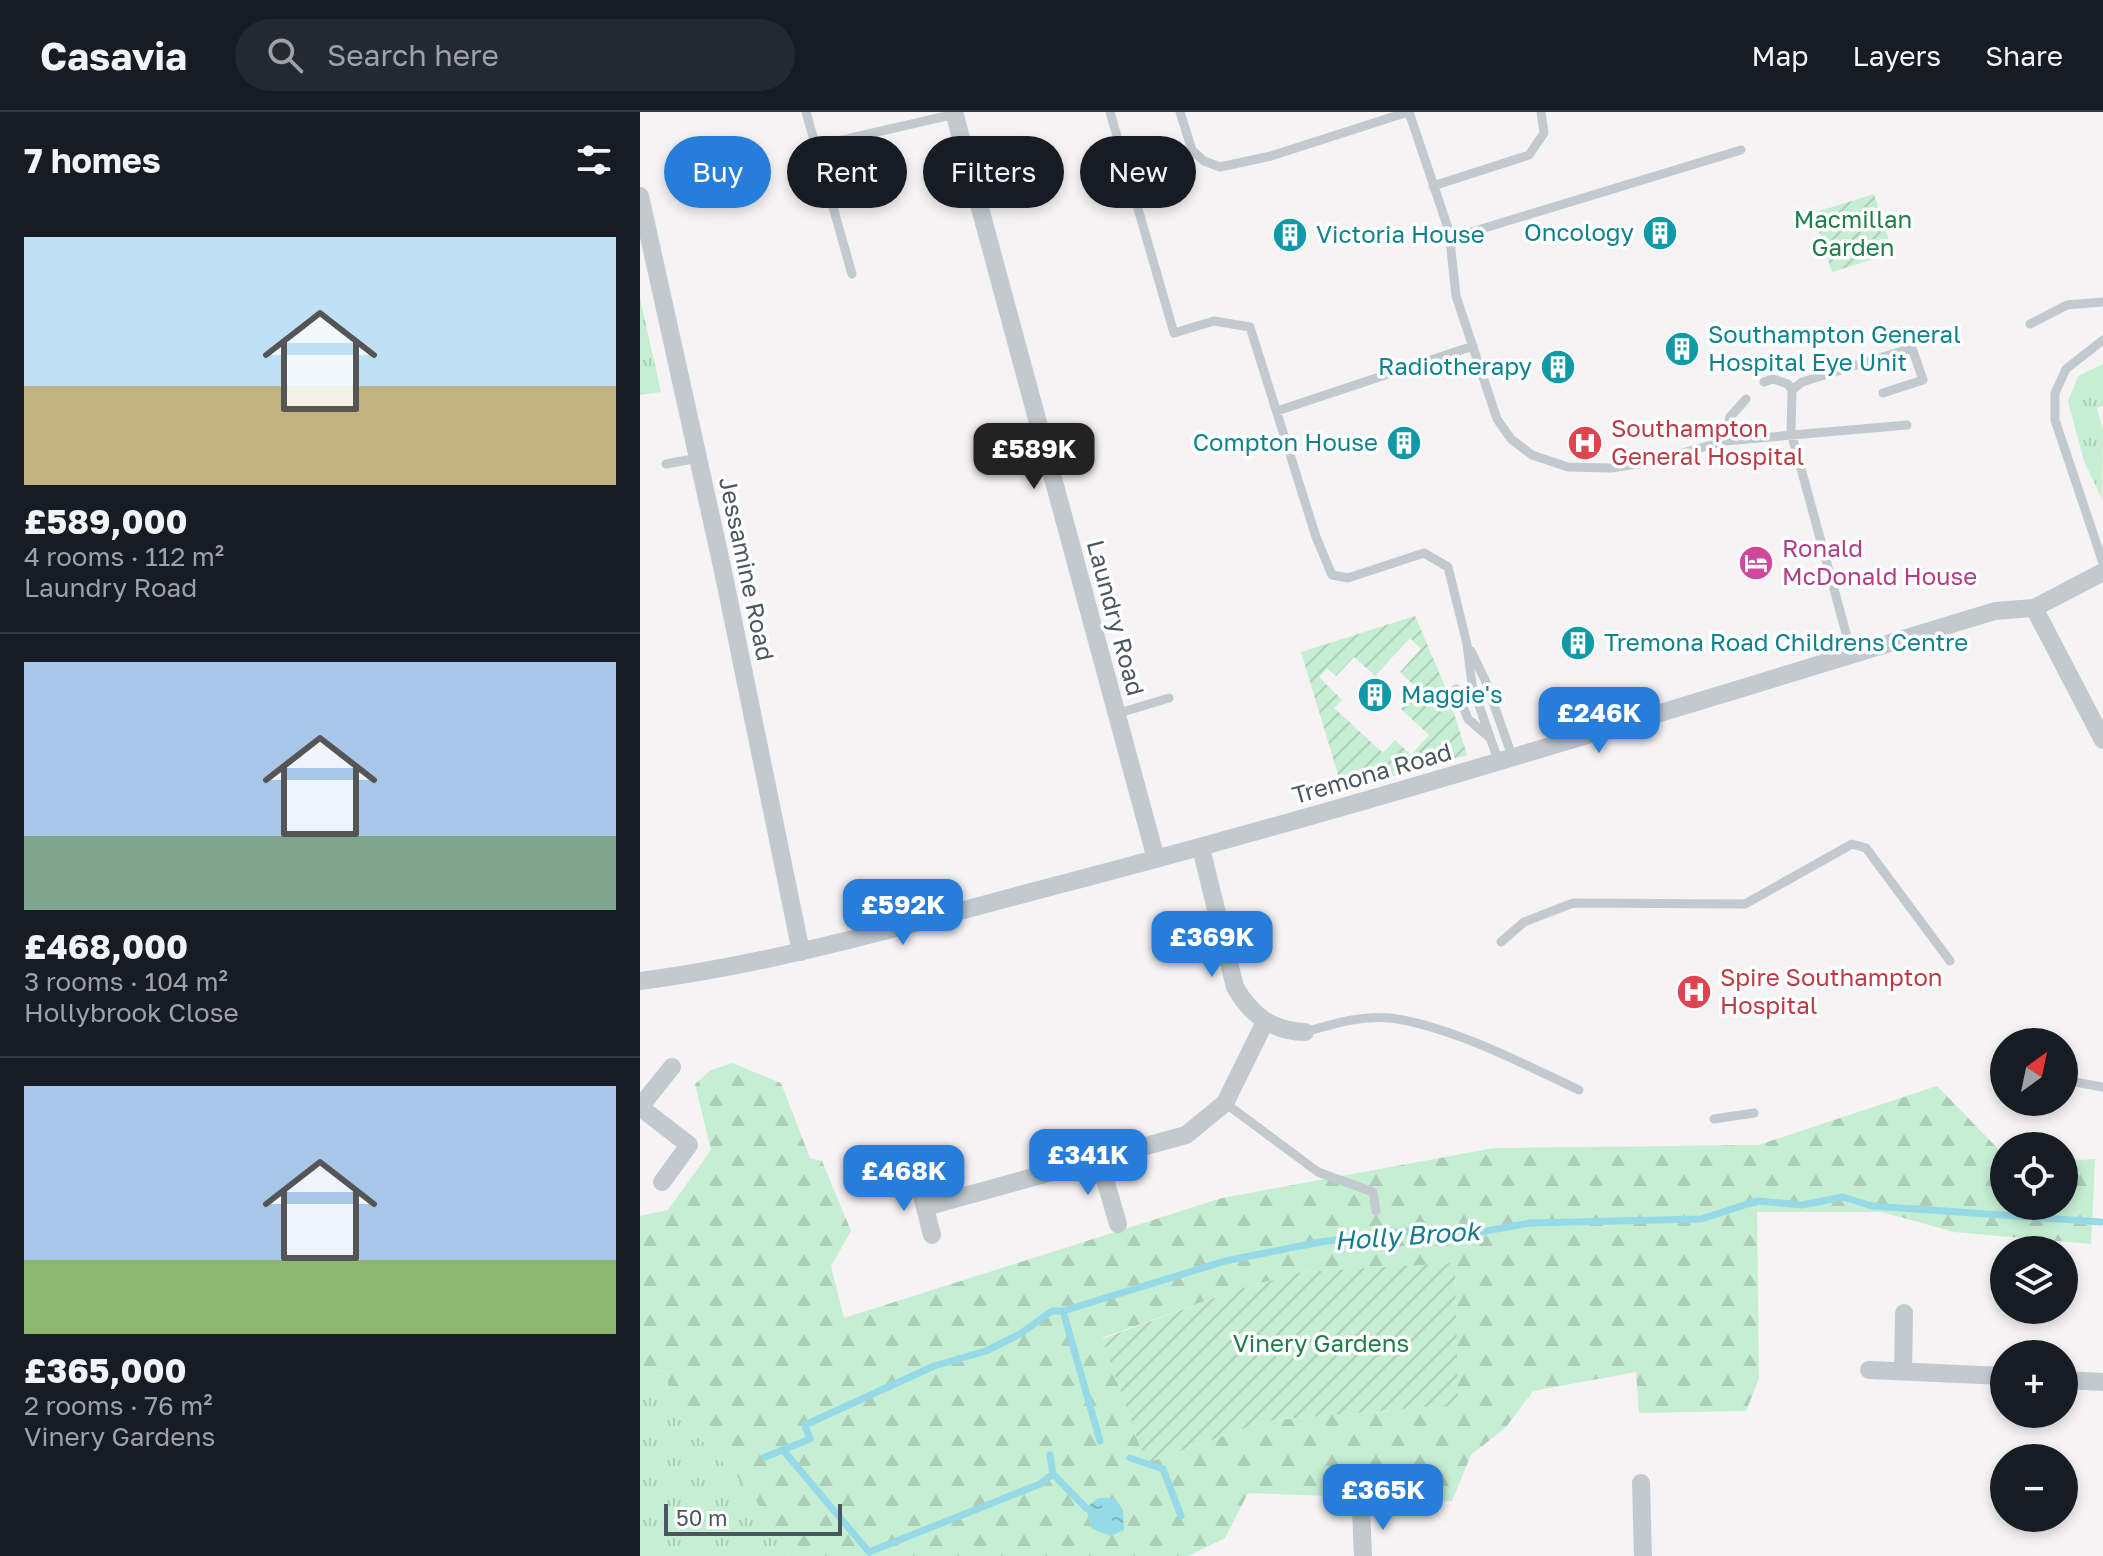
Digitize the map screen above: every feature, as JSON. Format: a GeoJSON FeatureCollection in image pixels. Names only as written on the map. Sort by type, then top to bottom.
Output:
{"type":"FeatureCollection","features":[{"type":"Feature","properties":{"kind":"street","name":"Laundry Road"},"geometry":{"type":"LineString","coordinates":[[954,113],[1156,859]]}},
{"type":"Feature","properties":{"kind":"street","name":"Jessamine Road"},"geometry":{"type":"LineString","coordinates":[[640,196],[699,458],[801,952]]}},
{"type":"Feature","properties":{"kind":"street","name":"Tremona Road"},"geometry":{"type":"LineString","coordinates":[[640,981],[801,952],[1201,848],[1506,761],[1995,611],[2034,608],[2103,572]]}},
{"type":"Feature","properties":{"kind":"street"},"geometry":{"type":"LineString","coordinates":[[2034,608],[2103,740]]}},
{"type":"Feature","properties":{"kind":"street"},"geometry":{"type":"LineString","coordinates":[[1201,848],[1235,987],[1246,1005],[1265,1022],[1277,1028],[1305,1032]]}},
{"type":"Feature","properties":{"kind":"street"},"geometry":{"type":"LineString","coordinates":[[925,1207],[1186,1135],[1225,1103],[1265,1022]]}},
{"type":"Feature","properties":{"kind":"street"},"geometry":{"type":"LineString","coordinates":[[662,1182],[689,1145],[641,1108],[672,1067]]}},
{"type":"Feature","properties":{"kind":"street"},"geometry":{"type":"LineString","coordinates":[[1099,1159],[1118,1224]]}},
{"type":"Feature","properties":{"kind":"street"},"geometry":{"type":"LineString","coordinates":[[918,1180],[932,1235]]}},
{"type":"Feature","properties":{"kind":"street"},"geometry":{"type":"LineString","coordinates":[[1903,1371],[1904,1313]]}},
{"type":"Feature","properties":{"kind":"street"},"geometry":{"type":"LineString","coordinates":[[1869,1370],[1990,1375]]}},
{"type":"Feature","properties":{"kind":"street"},"geometry":{"type":"LineString","coordinates":[[2078,1381],[2103,1382]]}},
{"type":"Feature","properties":{"kind":"street"},"geometry":{"type":"LineString","coordinates":[[1641,1483],[1643,1556]]}},
{"type":"Feature","properties":{"kind":"street"},"geometry":{"type":"LineString","coordinates":[[1361,1510],[1363,1556]]}},
{"type":"Feature","properties":{"kind":"lane"},"geometry":{"type":"LineString","coordinates":[[806,112],[813,136]]}},
{"type":"Feature","properties":{"kind":"lane"},"geometry":{"type":"LineString","coordinates":[[1110,112],[1174,333],[1214,321],[1250,327],[1316,537],[1332,575],[1348,578],[1424,553],[1438,558],[1448,567],[1467,644],[1472,685],[1490,738]]}},
{"type":"Feature","properties":{"kind":"lane"},"geometry":{"type":"LineString","coordinates":[[1180,112],[1192,150],[1204,161],[1220,167],[1271,156],[1408,112],[1449,231],[1451,273],[1497,419],[1511,439],[1549,463],[1586,469],[1631,466],[1725,441],[1791,432],[1820,434],[1907,425]]}},
{"type":"Feature","properties":{"kind":"lane"},"geometry":{"type":"LineString","coordinates":[[1433,186],[1529,155],[1544,133],[1541,112]]}},
{"type":"Feature","properties":{"kind":"lane"},"geometry":{"type":"LineString","coordinates":[[858,136],[954,113]]}},
{"type":"Feature","properties":{"kind":"lane"},"geometry":{"type":"LineString","coordinates":[[1449,231],[1468,233],[1741,150]]}},
{"type":"Feature","properties":{"kind":"lane"},"geometry":{"type":"LineString","coordinates":[[833,208],[852,274]]}},
{"type":"Feature","properties":{"kind":"lane"},"geometry":{"type":"LineString","coordinates":[[2030,324],[2067,305],[2103,302]]}},
{"type":"Feature","properties":{"kind":"lane"},"geometry":{"type":"LineString","coordinates":[[2103,340],[2066,369],[2055,393],[2055,420],[2103,563]]}},
{"type":"Feature","properties":{"kind":"lane"},"geometry":{"type":"LineString","coordinates":[[1277,411],[1473,346]]}},
{"type":"Feature","properties":{"kind":"lane"},"geometry":{"type":"LineString","coordinates":[[1792,390],[1802,382],[1912,348],[1923,380],[1883,393]]}},
{"type":"Feature","properties":{"kind":"lane"},"geometry":{"type":"LineString","coordinates":[[1764,382],[1773,379],[1788,384],[1792,390],[1791,432],[1852,655]]}},
{"type":"Feature","properties":{"kind":"lane"},"geometry":{"type":"LineString","coordinates":[[1725,441],[1730,417],[1746,399]]}},
{"type":"Feature","properties":{"kind":"lane"},"geometry":{"type":"LineString","coordinates":[[666,464],[699,458]]}},
{"type":"Feature","properties":{"kind":"lane"},"geometry":{"type":"LineString","coordinates":[[1467,644],[1486,682],[1506,761]]}},
{"type":"Feature","properties":{"kind":"lane"},"geometry":{"type":"LineString","coordinates":[[1456,689],[1468,719],[1490,738],[1506,761]]}},
{"type":"Feature","properties":{"kind":"lane"},"geometry":{"type":"LineString","coordinates":[[1116,714],[1169,698]]}},
{"type":"Feature","properties":{"kind":"lane"},"geometry":{"type":"LineString","coordinates":[[1501,942],[1524,922],[1573,903],[1745,904],[1852,844],[1866,848],[1950,961]]}},
{"type":"Feature","properties":{"kind":"lane"},"geometry":{"type":"LineString","coordinates":[[1305,1032],[1365,1018],[1411,1023],[1521,1063],[1579,1090]]}},
{"type":"Feature","properties":{"kind":"lane"},"geometry":{"type":"LineString","coordinates":[[2078,1083],[2103,1087]]}},
{"type":"Feature","properties":{"kind":"lane"},"geometry":{"type":"LineString","coordinates":[[1225,1103],[1318,1172],[1373,1192],[1376,1211]]}},
{"type":"Feature","properties":{"kind":"lane"},"geometry":{"type":"LineString","coordinates":[[1714,1119],[1754,1113]]}},
{"type":"Feature","properties":{"kind":"green space","name":"Macmillan Garden"},"geometry":{"type":"Polygon","coordinates":[[[1874,194],[1893,253],[1832,272],[1813,213],[1874,194]]]}},
{"type":"Feature","properties":{"kind":"green space"},"geometry":{"type":"Polygon","coordinates":[[[640,298],[661,392],[640,395],[640,298]]]}},
{"type":"Feature","properties":{"kind":"green space"},"geometry":{"type":"Polygon","coordinates":[[[2103,364],[2103,406],[2097,408],[2103,430],[2102,499],[2084,461],[2068,402],[2078,376],[2103,364]]]}},
{"type":"Feature","properties":{"kind":"green space"},"geometry":{"type":"Polygon","coordinates":[[[1415,616],[1447,691],[1467,755],[1343,791],[1301,652],[1415,616]],[[1410,638],[1375,676],[1354,657],[1336,676],[1327,668],[1319,677],[1342,700],[1334,708],[1383,753],[1395,740],[1411,755],[1429,735],[1401,709],[1419,690],[1400,672],[1421,649],[1410,638]]]}},
{"type":"Feature","properties":{"kind":"green space"},"geometry":{"type":"Polygon","coordinates":[[[732,1063],[781,1083],[810,1158],[822,1161],[851,1231],[831,1266],[844,1318],[1222,1198],[1494,1148],[1758,1145],[1937,1086],[1990,1141],[1990,1220],[2078,1220],[2078,1160],[2095,1159],[2091,1244],[2078,1243],[2078,1236],[2000,1236],[1954,1232],[1882,1212],[1757,1212],[1759,1379],[1746,1411],[1639,1413],[1636,1372],[1533,1391],[1506,1427],[1471,1455],[1452,1501],[1248,1493],[1225,1538],[1188,1556],[789,1556],[749,1489],[671,1408],[666,1370],[640,1372],[640,1216],[668,1210],[711,1150],[695,1084],[711,1070],[732,1063]],[[1455,1264],[1302,1272],[1239,1289],[1102,1338],[1146,1463],[1265,1421],[1457,1404],[1455,1264]]]}},
{"type":"Feature","properties":{"kind":"green space","name":"Vinery Gardens"},"geometry":{"type":"Polygon","coordinates":[[[1455,1263],[1458,1404],[1265,1421],[1146,1463],[1102,1339],[1239,1289],[1302,1272],[1455,1263]]]}},
{"type":"Feature","properties":{"kind":"green space"},"geometry":{"type":"Polygon","coordinates":[[[666,1370],[671,1408],[749,1489],[789,1556],[640,1556],[640,1372],[666,1370]]]}},
{"type":"Feature","properties":{"kind":"water"},"geometry":{"type":"Polygon","coordinates":[[[1098,1498],[1115,1498],[1123,1510],[1124,1530],[1111,1536],[1092,1529],[1086,1508],[1098,1498]]]}},
{"type":"Feature","properties":{"kind":"waterway","name":"Holly Brook"},"geometry":{"type":"LineString","coordinates":[[765,1457],[810,1439],[805,1425],[934,1366],[986,1351],[1020,1334],[1052,1311],[1063,1311],[1225,1261],[1320,1242],[1406,1231],[1441,1239],[1530,1223],[1701,1219],[1757,1201],[1802,1205],[1843,1197],[1872,1206],[2101,1222]]}},
{"type":"Feature","properties":{"kind":"waterway"},"geometry":{"type":"LineString","coordinates":[[1063,1311],[1100,1441]]}},
{"type":"Feature","properties":{"kind":"waterway"},"geometry":{"type":"LineString","coordinates":[[783,1450],[869,1552],[1040,1484],[1053,1474],[1050,1455]]}},
{"type":"Feature","properties":{"kind":"waterway"},"geometry":{"type":"LineString","coordinates":[[1130,1458],[1163,1469],[1181,1516]]}},
{"type":"Feature","properties":{"kind":"waterway"},"geometry":{"type":"LineString","coordinates":[[1053,1474],[1086,1508]]}},
{"type":"Feature","properties":{"kind":"place","name":"Oncology"},"geometry":{"type":"Point","coordinates":[1660,233]}},
{"type":"Feature","properties":{"kind":"place","name":"Victoria House"},"geometry":{"type":"Point","coordinates":[1290,235]}},
{"type":"Feature","properties":{"kind":"place","name":"Southampton General Hospital Eye Unit"},"geometry":{"type":"Point","coordinates":[1682,349]}},
{"type":"Feature","properties":{"kind":"place","name":"Radiotherapy"},"geometry":{"type":"Point","coordinates":[1558,367]}},
{"type":"Feature","properties":{"kind":"place","name":"Compton House"},"geometry":{"type":"Point","coordinates":[1404,443]}},
{"type":"Feature","properties":{"kind":"place","name":"Southampton General Hospital"},"geometry":{"type":"Point","coordinates":[1585,443]}},
{"type":"Feature","properties":{"kind":"place","name":"Ronald McDonald House"},"geometry":{"type":"Point","coordinates":[1756,563]}},
{"type":"Feature","properties":{"kind":"place","name":"Tremona Road Childrens Centre"},"geometry":{"type":"Point","coordinates":[1578,643]}},
{"type":"Feature","properties":{"kind":"place","name":"Maggie's"},"geometry":{"type":"Point","coordinates":[1375,695]}},
{"type":"Feature","properties":{"kind":"place","name":"Spire Southampton Hospital"},"geometry":{"type":"Point","coordinates":[1694,992]}}]}
